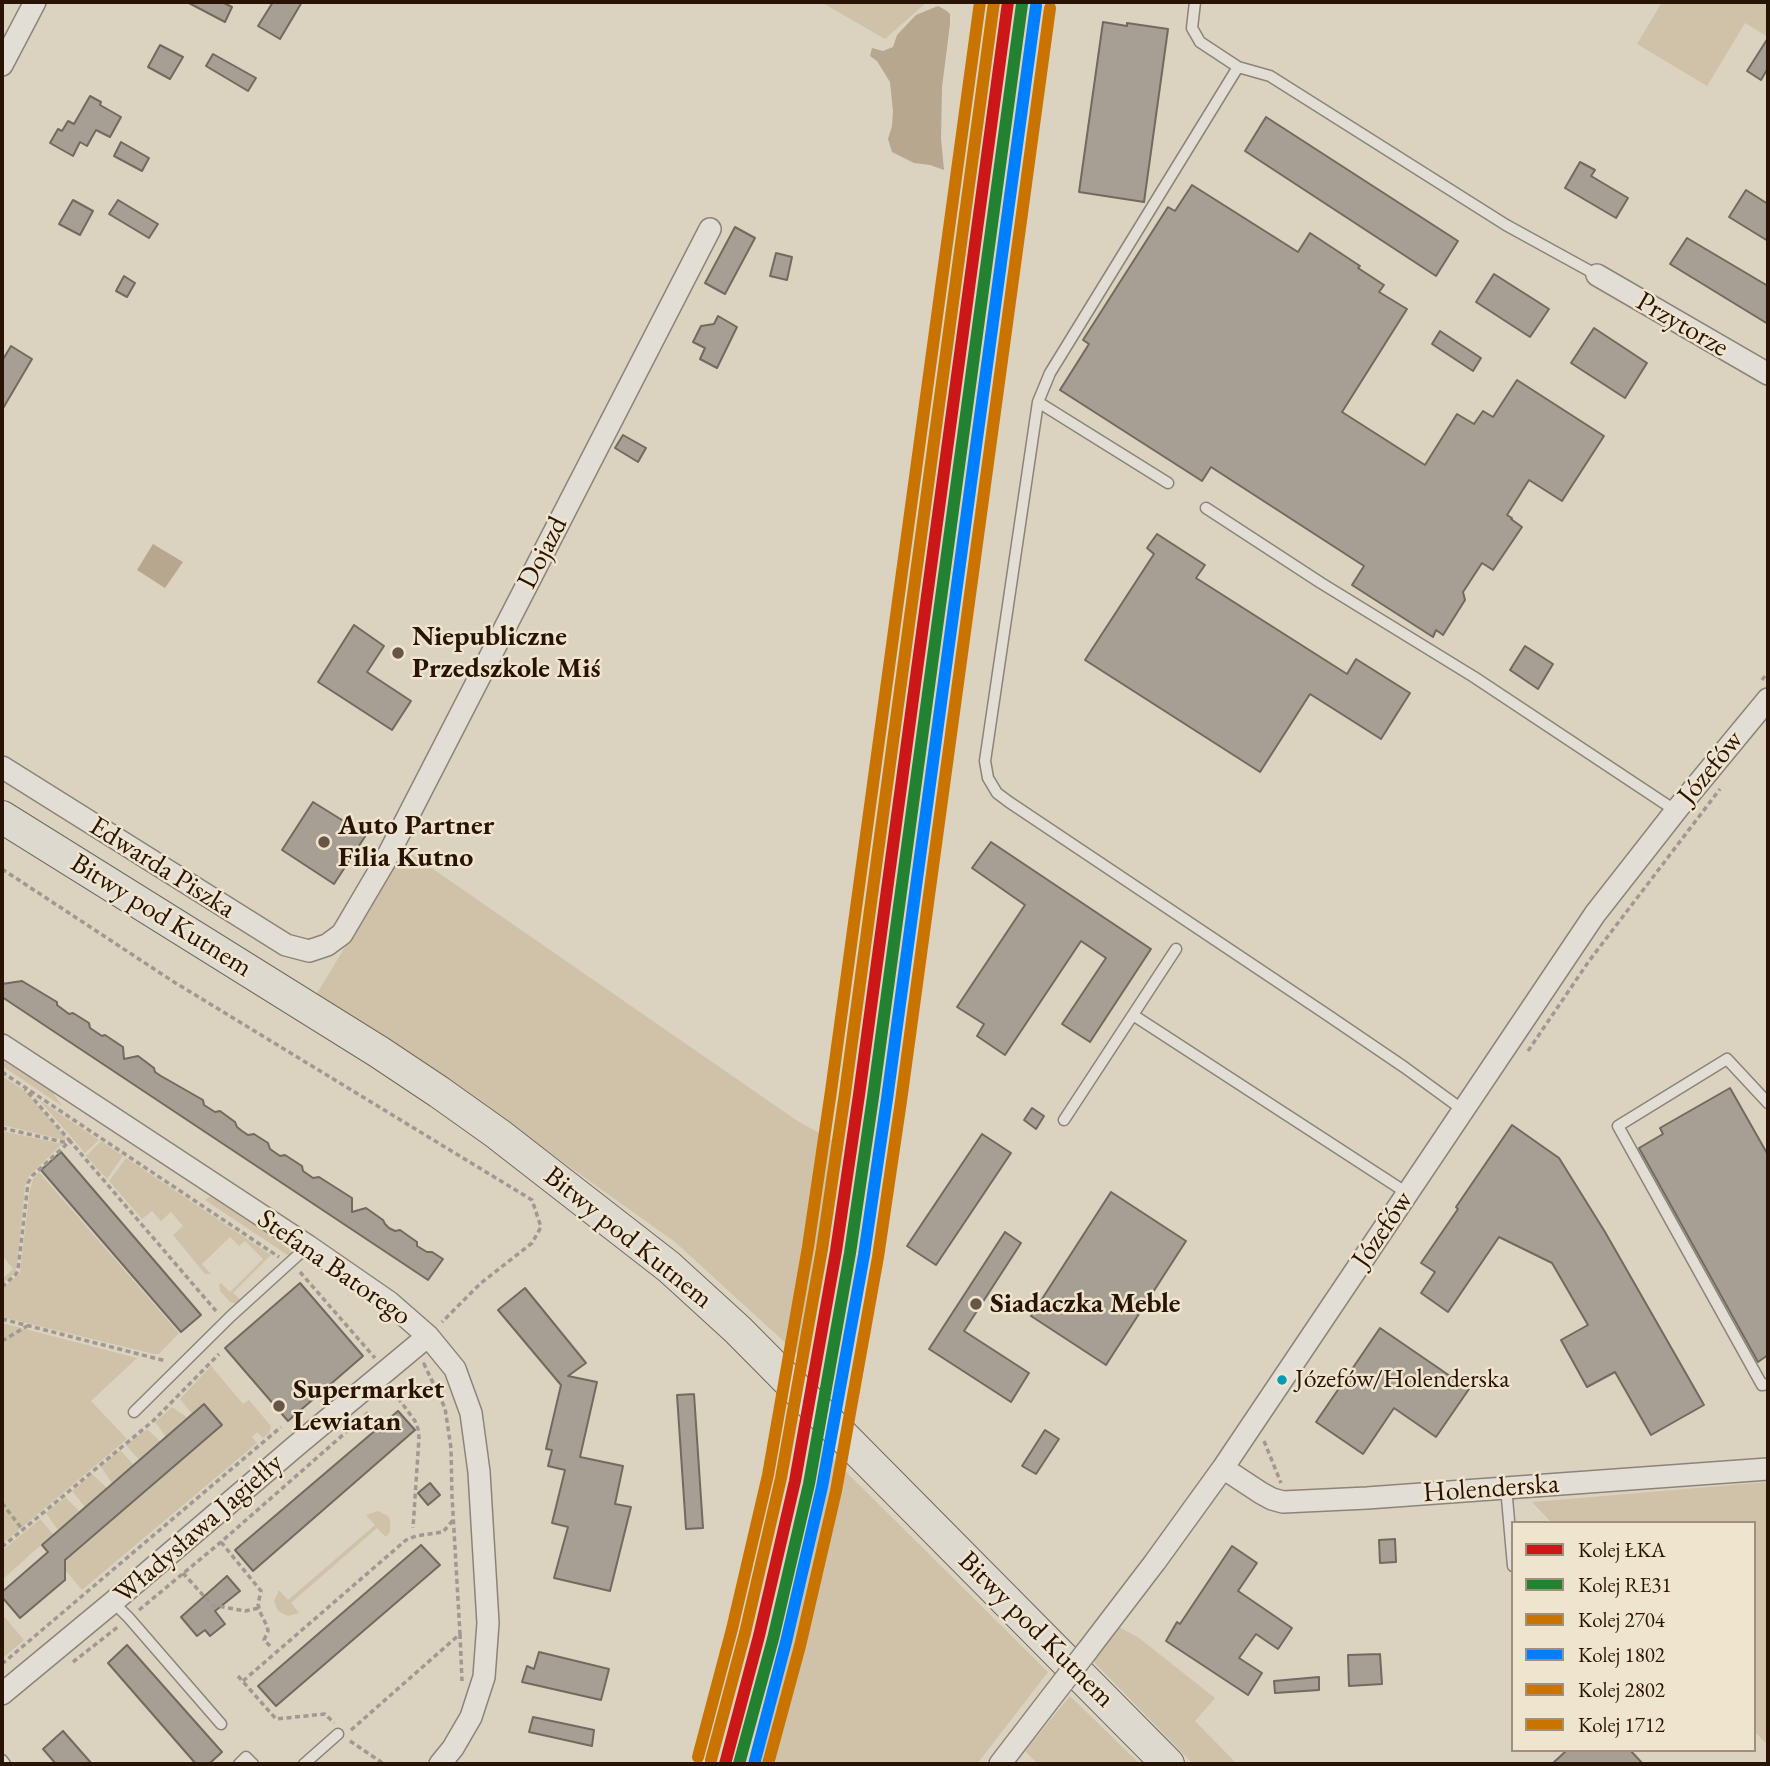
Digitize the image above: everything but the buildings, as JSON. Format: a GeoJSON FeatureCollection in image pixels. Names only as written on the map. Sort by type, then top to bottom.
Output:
{"type":"FeatureCollection","features":[{"type":"Feature","properties":{"kind":"main road","name":"Bitwy pod Kutnem"},"geometry":{"type":"LineString","coordinates":[[2,817],[439,1092],[508,1141],[669,1267],[738,1330],[1168,1764]]}},
{"type":"Feature","properties":{"kind":"street"},"geometry":{"type":"LineString","coordinates":[[2,65],[35,2]]}},
{"type":"Feature","properties":{"kind":"street","name":"Dojazd"},"geometry":{"type":"LineString","coordinates":[[327,945],[342,933],[385,860],[710,229]]}},
{"type":"Feature","properties":{"kind":"street","name":"Przytorze"},"geometry":{"type":"LineString","coordinates":[[1597,275],[1768,374]]}},
{"type":"Feature","properties":{"kind":"street","name":"Józefów"},"geometry":{"type":"LineString","coordinates":[[1000,1764],[1155,1562],[1223,1468],[1595,914],[1768,699]]}},
{"type":"Feature","properties":{"kind":"street","name":"Edwarda Piszka"},"geometry":{"type":"LineString","coordinates":[[2,767],[286,945],[309,951],[327,945]]}},
{"type":"Feature","properties":{"kind":"street","name":"Stefana Batorego"},"geometry":{"type":"LineString","coordinates":[[2,1045],[308,1246],[388,1302],[428,1336],[455,1369],[471,1413],[479,1472],[488,1623],[484,1677],[471,1717],[440,1764]]}},
{"type":"Feature","properties":{"kind":"street","name":"Władysława Jagiełły"},"geometry":{"type":"LineString","coordinates":[[2,1694],[428,1336]]}},
{"type":"Feature","properties":{"kind":"street","name":"Holenderska"},"geometry":{"type":"LineString","coordinates":[[1223,1468],[1261,1493],[1283,1502],[1768,1469]]}},
{"type":"Feature","properties":{"kind":"lane"},"geometry":{"type":"LineString","coordinates":[[1195,2],[1192,28],[1200,42],[1238,67],[1270,76],[1506,225],[1597,275]]}},
{"type":"Feature","properties":{"kind":"lane"},"geometry":{"type":"LineString","coordinates":[[1238,67],[1050,373],[1038,402],[985,761],[988,778],[997,793],[1338,1021],[1463,1110]]}},
{"type":"Feature","properties":{"kind":"lane"},"geometry":{"type":"LineString","coordinates":[[1038,402],[1168,483]]}},
{"type":"Feature","properties":{"kind":"lane"},"geometry":{"type":"LineString","coordinates":[[1206,508],[1474,677],[1667,805],[1678,808]]}},
{"type":"Feature","properties":{"kind":"lane"},"geometry":{"type":"LineString","coordinates":[[1065,1120],[1176,949]]}},
{"type":"Feature","properties":{"kind":"lane"},"geometry":{"type":"LineString","coordinates":[[1133,1015],[1408,1193]]}},
{"type":"Feature","properties":{"kind":"lane"},"geometry":{"type":"LineString","coordinates":[[1768,1103],[1727,1059],[1618,1126],[1762,1385],[1768,1384]]}},
{"type":"Feature","properties":{"kind":"lane"},"geometry":{"type":"LineString","coordinates":[[134,1412],[231,1316],[308,1246]]}},
{"type":"Feature","properties":{"kind":"lane"},"geometry":{"type":"LineString","coordinates":[[1506,1487],[1511,1543]]}},
{"type":"Feature","properties":{"kind":"lane"},"geometry":{"type":"LineString","coordinates":[[113,1602],[221,1724]]}},
{"type":"Feature","properties":{"kind":"lane"},"geometry":{"type":"LineString","coordinates":[[304,1764],[342,1734]]}},
{"type":"Feature","properties":{"kind":"lane"},"geometry":{"type":"LineString","coordinates":[[239,1764],[246,1757],[253,1764]]}},
{"type":"Feature","properties":{"kind":"path"},"geometry":{"type":"LineString","coordinates":[[1528,1051],[1589,961],[1727,781]]}},
{"type":"Feature","properties":{"kind":"path"},"geometry":{"type":"LineString","coordinates":[[2,869],[174,982],[532,1200],[541,1227],[532,1243],[481,1283],[428,1336]]}},
{"type":"Feature","properties":{"kind":"path"},"geometry":{"type":"LineString","coordinates":[[2,1072],[302,1274],[386,1371]]}},
{"type":"Feature","properties":{"kind":"path"},"geometry":{"type":"LineString","coordinates":[[22,1085],[216,1308],[216,1318]]}},
{"type":"Feature","properties":{"kind":"path"},"geometry":{"type":"LineString","coordinates":[[2,1128],[63,1142],[70,1140]]}},
{"type":"Feature","properties":{"kind":"path"},"geometry":{"type":"LineString","coordinates":[[2,1287],[18,1270],[28,1184],[32,1176],[70,1140]]}},
{"type":"Feature","properties":{"kind":"path"},"geometry":{"type":"LineString","coordinates":[[2,1319],[182,1365]]}},
{"type":"Feature","properties":{"kind":"path"},"geometry":{"type":"LineString","coordinates":[[2,1341],[27,1326]]}},
{"type":"Feature","properties":{"kind":"path"},"geometry":{"type":"LineString","coordinates":[[2,1547],[153,1421],[219,1354]]}},
{"type":"Feature","properties":{"kind":"path"},"geometry":{"type":"LineString","coordinates":[[414,1373],[424,1364],[445,1408],[451,1448],[462,1683]]}},
{"type":"Feature","properties":{"kind":"path"},"geometry":{"type":"LineString","coordinates":[[393,1391],[418,1429],[414,1528]]}},
{"type":"Feature","properties":{"kind":"path"},"geometry":{"type":"LineString","coordinates":[[71,1664],[221,1542],[373,1409]]}},
{"type":"Feature","properties":{"kind":"path"},"geometry":{"type":"LineString","coordinates":[[2,1664],[281,1427]]}},
{"type":"Feature","properties":{"kind":"path"},"geometry":{"type":"LineString","coordinates":[[2,1503],[22,1529]]}},
{"type":"Feature","properties":{"kind":"path"},"geometry":{"type":"LineString","coordinates":[[243,1681],[406,1540],[443,1532],[453,1520]]}},
{"type":"Feature","properties":{"kind":"path"},"geometry":{"type":"LineString","coordinates":[[221,1542],[261,1591],[258,1598],[259,1608],[267,1626],[264,1640],[271,1647]]}},
{"type":"Feature","properties":{"kind":"path"},"geometry":{"type":"LineString","coordinates":[[183,1573],[212,1605],[245,1611],[259,1608]]}},
{"type":"Feature","properties":{"kind":"path"},"geometry":{"type":"LineString","coordinates":[[342,1734],[460,1634]]}},
{"type":"Feature","properties":{"kind":"path"},"geometry":{"type":"LineString","coordinates":[[238,1676],[276,1718],[325,1714],[342,1734],[384,1764]]}},
{"type":"Feature","properties":{"kind":"shaded area"},"geometry":{"type":"Polygon","coordinates":[[[821,2],[927,2],[885,39],[821,2]]]}},
{"type":"Feature","properties":{"kind":"shaded area"},"geometry":{"type":"Polygon","coordinates":[[[1662,2],[1768,2],[1768,37],[1745,23],[1707,86],[1637,44],[1662,2]]]}},
{"type":"Feature","properties":{"kind":"shaded area"},"geometry":{"type":"Polygon","coordinates":[[[938,6],[950,14],[942,87],[941,138],[944,170],[914,163],[892,152],[888,139],[893,111],[890,82],[877,61],[870,56],[872,48],[883,51],[893,47],[897,35],[916,15],[938,6]]]}},
{"type":"Feature","properties":{"kind":"shaded area"},"geometry":{"type":"Polygon","coordinates":[[[153,544],[183,562],[165,588],[137,570],[153,544]]]}},
{"type":"Feature","properties":{"kind":"shaded area"},"geometry":{"type":"Polygon","coordinates":[[[404,849],[799,1122],[836,1142],[802,1358],[675,1242],[421,1061],[316,995],[404,849]]]}},
{"type":"Feature","properties":{"kind":"shaded area"},"geometry":{"type":"Polygon","coordinates":[[[2,1054],[47,1084],[62,1106],[2,1066],[2,1054]]]}},
{"type":"Feature","properties":{"kind":"shaded area"},"geometry":{"type":"Polygon","coordinates":[[[2,1076],[25,1091],[66,1138],[64,1140],[2,1125],[2,1076]]]}},
{"type":"Feature","properties":{"kind":"shaded area"},"geometry":{"type":"Polygon","coordinates":[[[39,1100],[99,1140],[85,1153],[39,1100]]]}},
{"type":"Feature","properties":{"kind":"shaded area"},"geometry":{"type":"Polygon","coordinates":[[[2,1131],[62,1144],[28,1177],[17,1266],[14,1274],[2,1284],[2,1279],[13,1269],[2,1255],[2,1131]]]}},
{"type":"Feature","properties":{"kind":"shaded area"},"geometry":{"type":"Polygon","coordinates":[[[101,1141],[123,1156],[107,1179],[86,1156],[101,1141]]]}},
{"type":"Feature","properties":{"kind":"shaded area"},"geometry":{"type":"Polygon","coordinates":[[[126,1158],[271,1255],[233,1293],[243,1302],[230,1302],[220,1291],[219,1285],[221,1283],[230,1292],[263,1259],[245,1241],[239,1246],[230,1237],[202,1264],[211,1274],[205,1274],[173,1235],[183,1226],[171,1212],[161,1221],[152,1211],[142,1219],[109,1181],[126,1158]]]}},
{"type":"Feature","properties":{"kind":"shaded area"},"geometry":{"type":"Polygon","coordinates":[[[39,1172],[179,1333],[159,1354],[2,1317],[2,1289],[20,1273],[29,1194],[33,1179],[39,1172]]]}},
{"type":"Feature","properties":{"kind":"shaded area"},"geometry":{"type":"Polygon","coordinates":[[[213,1194],[293,1247],[289,1256],[205,1200],[213,1194]]]}},
{"type":"Feature","properties":{"kind":"shaded area"},"geometry":{"type":"Polygon","coordinates":[[[2,1323],[137,1358],[91,1401],[127,1439],[2,1544],[2,1323]]]}},
{"type":"Feature","properties":{"kind":"shaded area"},"geometry":{"type":"Polygon","coordinates":[[[211,1366],[243,1404],[249,1400],[271,1426],[269,1433],[263,1438],[257,1432],[252,1437],[257,1443],[82,1590],[61,1565],[223,1425],[205,1404],[192,1414],[180,1399],[211,1366]]]}},
{"type":"Feature","properties":{"kind":"shaded area"},"geometry":{"type":"Polygon","coordinates":[[[172,1407],[188,1418],[166,1437],[155,1422],[172,1407]]]}},
{"type":"Feature","properties":{"kind":"shaded area"},"geometry":{"type":"Polygon","coordinates":[[[147,1429],[161,1442],[139,1460],[126,1445],[147,1429]]]}},
{"type":"Feature","properties":{"kind":"shaded area"},"geometry":{"type":"Polygon","coordinates":[[[120,1450],[134,1465],[112,1483],[101,1467],[120,1450]]]}},
{"type":"Feature","properties":{"kind":"shaded area"},"geometry":{"type":"Polygon","coordinates":[[[830,1456],[1048,1672],[977,1764],[754,1764],[830,1456]]]}},
{"type":"Feature","properties":{"kind":"shaded area"},"geometry":{"type":"Polygon","coordinates":[[[92,1474],[107,1488],[85,1507],[72,1491],[92,1474]]]}},
{"type":"Feature","properties":{"kind":"shaded area"},"geometry":{"type":"Polygon","coordinates":[[[1768,1482],[1768,1745],[1756,1733],[1756,1521],[1550,1521],[1532,1502],[1768,1482]]]}},
{"type":"Feature","properties":{"kind":"shaded area"},"geometry":{"type":"Polygon","coordinates":[[[65,1497],[80,1512],[58,1530],[46,1513],[65,1497]]]}},
{"type":"Feature","properties":{"kind":"shaded area"},"geometry":{"type":"Polygon","coordinates":[[[378,1511],[388,1516],[390,1521],[390,1532],[386,1537],[377,1528],[291,1603],[299,1613],[288,1616],[278,1611],[274,1601],[279,1590],[288,1600],[375,1525],[366,1515],[378,1511]]]}},
{"type":"Feature","properties":{"kind":"shaded area"},"geometry":{"type":"Polygon","coordinates":[[[40,1519],[53,1534],[2,1580],[2,1551],[40,1519]]]}},
{"type":"Feature","properties":{"kind":"shaded area"},"geometry":{"type":"Polygon","coordinates":[[[2,1614],[24,1640],[3,1658],[2,1658],[2,1614]]]}},
{"type":"Feature","properties":{"kind":"shaded area"},"geometry":{"type":"Polygon","coordinates":[[[1117,1626],[1139,1638],[1215,1698],[1195,1721],[1237,1764],[1193,1764],[1092,1660],[1117,1626]]]}},
{"type":"Feature","properties":{"kind":"shaded area"},"geometry":{"type":"Polygon","coordinates":[[[1070,1696],[1140,1764],[1038,1764],[1025,1751],[1070,1696]]]}},
{"type":"Feature","properties":{"kind":"rail line","name":"2802"},"geometry":{"type":"LineString","coordinates":[[698,1757],[732,1629],[768,1475],[808,1247],[980,2]]}},
{"type":"Feature","properties":{"kind":"rail line","name":"2704"},"geometry":{"type":"LineString","coordinates":[[711,1760],[745,1633],[781,1478],[822,1249],[994,2]]}},
{"type":"Feature","properties":{"kind":"rail line","name":"ŁKA"},"geometry":{"type":"LineString","coordinates":[[725,1764],[759,1636],[795,1481],[836,1251],[1008,2]]}},
{"type":"Feature","properties":{"kind":"rail line","name":"RE31"},"geometry":{"type":"LineString","coordinates":[[739,1764],[773,1639],[809,1484],[850,1253],[1022,4]]}},
{"type":"Feature","properties":{"kind":"rail line","name":"1802"},"geometry":{"type":"LineString","coordinates":[[754,1764],[822,1487],[864,1255],[1036,6]]}},
{"type":"Feature","properties":{"kind":"rail line","name":"1712"},"geometry":{"type":"LineString","coordinates":[[768,1764],[800,1646],[836,1491],[878,1257],[1050,8]]}},
{"type":"Feature","properties":{"kind":"place","name":"Niepubliczne Przedszkole Miś"},"geometry":{"type":"Point","coordinates":[398,653]}},
{"type":"Feature","properties":{"kind":"place","name":"Auto Partner Filia Kutno"},"geometry":{"type":"Point","coordinates":[324,842]}},
{"type":"Feature","properties":{"kind":"place","name":"Siadaczka Meble"},"geometry":{"type":"Point","coordinates":[976,1304]}},
{"type":"Feature","properties":{"kind":"place","name":"Józefów/Holenderska"},"geometry":{"type":"Point","coordinates":[1282,1380]}},
{"type":"Feature","properties":{"kind":"place","name":"Supermarket Lewiatan"},"geometry":{"type":"Point","coordinates":[279,1406]}}]}
